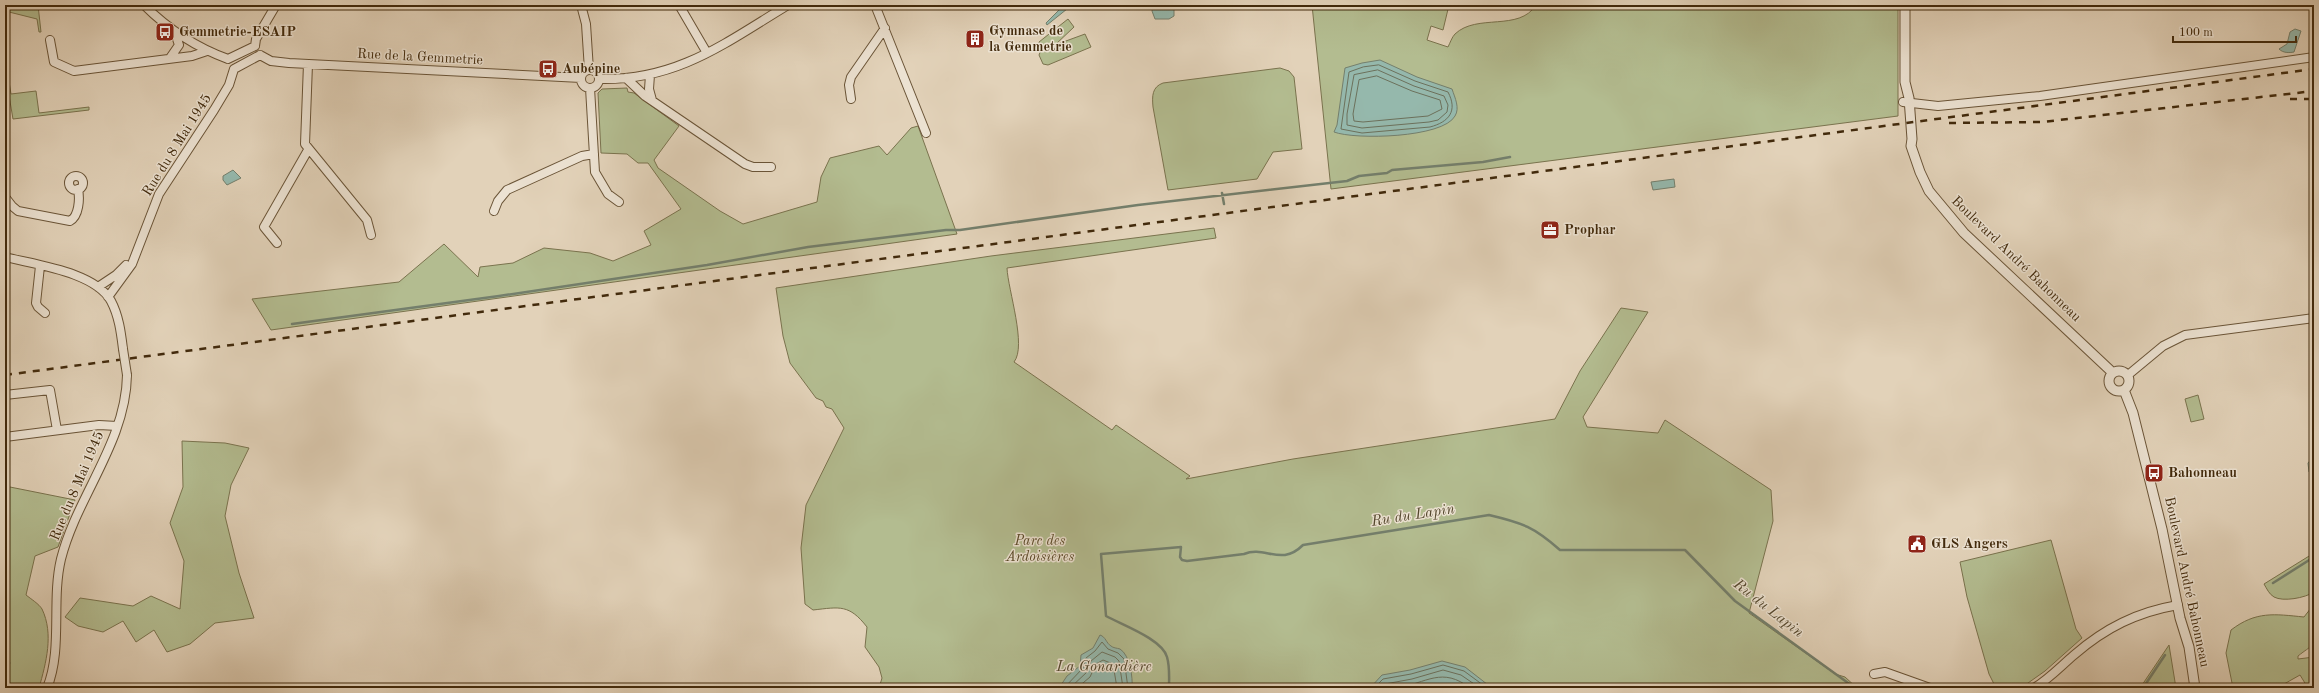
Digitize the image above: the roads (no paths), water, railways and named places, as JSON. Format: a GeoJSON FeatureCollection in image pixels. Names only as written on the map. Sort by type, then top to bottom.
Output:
{"type":"FeatureCollection","features":[{"type":"Feature","properties":{"kind":"street"},"geometry":{"type":"LineString","coordinates":[[144,5],[174,32],[208,51],[240,61],[237,67]]}},
{"type":"Feature","properties":{"kind":"street"},"geometry":{"type":"LineString","coordinates":[[257,57],[248,55],[276,5]]}},
{"type":"Feature","properties":{"kind":"street"},"geometry":{"type":"LineString","coordinates":[[581,5],[586,24],[589,70]]}},
{"type":"Feature","properties":{"kind":"street"},"geometry":{"type":"LineString","coordinates":[[679,5],[707,53]]}},
{"type":"Feature","properties":{"kind":"street"},"geometry":{"type":"LineString","coordinates":[[599,79],[650,75],[678,68],[707,53],[788,5]]}},
{"type":"Feature","properties":{"kind":"street"},"geometry":{"type":"LineString","coordinates":[[875,5],[926,133]]}},
{"type":"Feature","properties":{"kind":"street","name":"Boulevard André Bahonneau"},"geometry":{"type":"LineString","coordinates":[[1905,5],[1906,102],[1912,139],[1911,146],[1922,178],[1943,210],[1969,238],[2113,373]]}},
{"type":"Feature","properties":{"kind":"street"},"geometry":{"type":"LineString","coordinates":[[851,99],[849,85],[851,77],[885,28]]}},
{"type":"Feature","properties":{"kind":"street"},"geometry":{"type":"LineString","coordinates":[[170,58],[179,45],[174,32]]}},
{"type":"Feature","properties":{"kind":"street"},"geometry":{"type":"LineString","coordinates":[[50,40],[54,62],[74,70],[170,58],[208,51]]}},
{"type":"Feature","properties":{"kind":"street"},"geometry":{"type":"LineString","coordinates":[[251,48],[260,49],[257,57],[237,67],[228,66],[232,58],[251,48]]}},
{"type":"Feature","properties":{"kind":"street","name":"Rue de la Gemmetrie"},"geometry":{"type":"LineString","coordinates":[[257,57],[271,61],[308,64],[581,78]]}},
{"type":"Feature","properties":{"kind":"street"},"geometry":{"type":"LineString","coordinates":[[1906,102],[1938,106],[2043,95],[2314,57]]}},
{"type":"Feature","properties":{"kind":"street"},"geometry":{"type":"LineString","coordinates":[[308,64],[305,144],[308,150],[367,220],[371,235]]}},
{"type":"Feature","properties":{"kind":"street","name":"Rue du 8 Mai 1945"},"geometry":{"type":"LineString","coordinates":[[108,297],[129,269],[159,194],[214,110],[229,85],[237,67]]}},
{"type":"Feature","properties":{"kind":"street"},"geometry":{"type":"LineString","coordinates":[[590,88],[582,84],[581,78],[584,71],[595,71],[599,79]]}},
{"type":"Feature","properties":{"kind":"street"},"geometry":{"type":"LineString","coordinates":[[650,75],[649,90],[652,100]]}},
{"type":"Feature","properties":{"kind":"street"},"geometry":{"type":"LineString","coordinates":[[626,78],[641,93],[745,164],[753,167],[771,168]]}},
{"type":"Feature","properties":{"kind":"street"},"geometry":{"type":"LineString","coordinates":[[590,88],[595,86],[599,79]]}},
{"type":"Feature","properties":{"kind":"street"},"geometry":{"type":"LineString","coordinates":[[590,88],[595,172],[608,194],[619,202]]}},
{"type":"Feature","properties":{"kind":"street"},"geometry":{"type":"LineString","coordinates":[[277,243],[264,228],[308,150]]}},
{"type":"Feature","properties":{"kind":"street"},"geometry":{"type":"LineString","coordinates":[[494,211],[498,201],[507,190],[582,156],[594,154]]}},
{"type":"Feature","properties":{"kind":"street"},"geometry":{"type":"LineString","coordinates":[[5,197],[18,211],[70,221],[76,216],[79,198],[78,189]]}},
{"type":"Feature","properties":{"kind":"street"},"geometry":{"type":"LineString","coordinates":[[5,257],[80,277],[98,287]]}},
{"type":"Feature","properties":{"kind":"street","name":"Rue du 8 Mai 1945"},"geometry":{"type":"LineString","coordinates":[[47,688],[54,658],[55,604],[61,560],[68,535],[117,426],[126,396],[127,375],[117,315],[108,297],[98,287],[116,275],[133,257]]}},
{"type":"Feature","properties":{"kind":"street"},"geometry":{"type":"LineString","coordinates":[[40,266],[36,305],[45,313]]}},
{"type":"Feature","properties":{"kind":"street"},"geometry":{"type":"LineString","coordinates":[[2128,375],[2163,346],[2185,335],[2314,318]]}},
{"type":"Feature","properties":{"kind":"street"},"geometry":{"type":"LineString","coordinates":[[2120,370],[2128,375],[2130,382],[2124,390],[2118,392],[2111,388],[2109,380],[2113,373],[2120,370]]}},
{"type":"Feature","properties":{"kind":"street"},"geometry":{"type":"LineString","coordinates":[[5,395],[50,390],[57,430]]}},
{"type":"Feature","properties":{"kind":"street","name":"Boulevard André Bahonneau"},"geometry":{"type":"LineString","coordinates":[[2124,390],[2133,413],[2145,459],[2189,647],[2195,688]]}},
{"type":"Feature","properties":{"kind":"street"},"geometry":{"type":"LineString","coordinates":[[5,437],[99,425],[117,426]]}},
{"type":"Feature","properties":{"kind":"street"},"geometry":{"type":"LineString","coordinates":[[2034,688],[2049,678],[2088,642],[2111,627],[2140,614],[2178,605]]}},
{"type":"Feature","properties":{"kind":"street"},"geometry":{"type":"LineString","coordinates":[[1874,674],[1885,672],[1930,688]]}},
{"type":"Feature","properties":{"kind":"water"},"geometry":{"type":"Polygon","coordinates":[[[1064,5],[1072,5],[1047,25],[1046,23],[1064,5]]]}},
{"type":"Feature","properties":{"kind":"water"},"geometry":{"type":"Polygon","coordinates":[[[1153,5],[1174,5],[1174,16],[1169,19],[1155,19],[1152,11],[1153,5]]]}},
{"type":"Feature","properties":{"kind":"water"},"geometry":{"type":"Polygon","coordinates":[[[2295,29],[2301,31],[2294,52],[2290,53],[2279,49],[2287,44],[2290,32],[2295,29]]]}},
{"type":"Feature","properties":{"kind":"water"},"geometry":{"type":"Polygon","coordinates":[[[1380,60],[1417,77],[1452,89],[1457,106],[1455,116],[1447,123],[1434,129],[1417,133],[1360,136],[1345,135],[1334,132],[1337,125],[1345,68],[1380,60]]]}},
{"type":"Feature","properties":{"kind":"water"},"geometry":{"type":"Polygon","coordinates":[[[233,170],[241,178],[227,185],[223,180],[223,176],[233,170]]]}},
{"type":"Feature","properties":{"kind":"water"},"geometry":{"type":"Polygon","coordinates":[[[1674,179],[1675,187],[1653,190],[1651,182],[1674,179]]]}},
{"type":"Feature","properties":{"kind":"water"},"geometry":{"type":"Polygon","coordinates":[[[2314,456],[2313,476],[2309,472],[2308,463],[2314,456]]]}},
{"type":"Feature","properties":{"kind":"water","name":"La Gonardière"},"geometry":{"type":"Polygon","coordinates":[[[1100,635],[1104,637],[1109,645],[1120,649],[1126,656],[1131,673],[1132,688],[1059,688],[1067,676],[1080,666],[1081,655],[1093,648],[1100,635]]]}},
{"type":"Feature","properties":{"kind":"water"},"geometry":{"type":"Polygon","coordinates":[[[5,651],[10,663],[5,675],[5,651]]]}},
{"type":"Feature","properties":{"kind":"water"},"geometry":{"type":"Polygon","coordinates":[[[1442,661],[1465,667],[1492,688],[1370,688],[1382,675],[1410,670],[1442,661]]]}},
{"type":"Feature","properties":{"kind":"waterway"},"geometry":{"type":"LineString","coordinates":[[292,324],[499,296],[707,265],[808,247],[946,230],[960,230],[1138,205],[1347,181],[1359,176],[1387,173],[1392,170],[1483,162],[1510,157]]}},
{"type":"Feature","properties":{"kind":"waterway"},"geometry":{"type":"LineString","coordinates":[[1222,193],[1224,204]]}},
{"type":"Feature","properties":{"kind":"waterway","name":"Ru du Lapin"},"geometry":{"type":"LineString","coordinates":[[1169,688],[1169,665],[1164,650],[1150,638],[1106,616],[1101,554],[1181,547],[1180,557],[1182,560],[1187,561],[1252,552],[1280,555],[1295,551],[1303,545],[1489,515],[1528,527],[1543,536],[1560,550],[1685,550],[1735,601],[1855,688]]}},
{"type":"Feature","properties":{"kind":"waterway","name":"Ru du Lapin"},"geometry":{"type":"LineString","coordinates":[[2273,583],[2314,557]]}},
{"type":"Feature","properties":{"kind":"waterway","name":"Ru du Lapin"},"geometry":{"type":"LineString","coordinates":[[2143,688],[2165,655]]}},
{"type":"Feature","properties":{"kind":"railway"},"geometry":{"type":"LineString","coordinates":[[5,375],[2314,69]]}},
{"type":"Feature","properties":{"kind":"railway"},"geometry":{"type":"LineString","coordinates":[[1949,123],[2042,122],[2314,91]]}},
{"type":"Feature","properties":{"kind":"railway"},"geometry":{"type":"LineString","coordinates":[[2290,99],[2314,99]]}},
{"type":"Feature","properties":{"kind":"place","name":"Gemmetrie-ESAIP"},"geometry":{"type":"Point","coordinates":[165,32]}},
{"type":"Feature","properties":{"kind":"place","name":"Gymnase de la Gemmetrie"},"geometry":{"type":"Point","coordinates":[975,39]}},
{"type":"Feature","properties":{"kind":"place","name":"Aubépine"},"geometry":{"type":"Point","coordinates":[548,69]}},
{"type":"Feature","properties":{"kind":"place","name":"Prophar"},"geometry":{"type":"Point","coordinates":[1550,230]}},
{"type":"Feature","properties":{"kind":"place","name":"Bahonneau"},"geometry":{"type":"Point","coordinates":[2154,473]}},
{"type":"Feature","properties":{"kind":"place","name":"GLS Angers"},"geometry":{"type":"Point","coordinates":[1917,544]}},
{"type":"Feature","properties":{"kind":"park label","name":"Parc des Ardoisières"},"geometry":{"type":"Point","coordinates":[1040,550]}}]}
